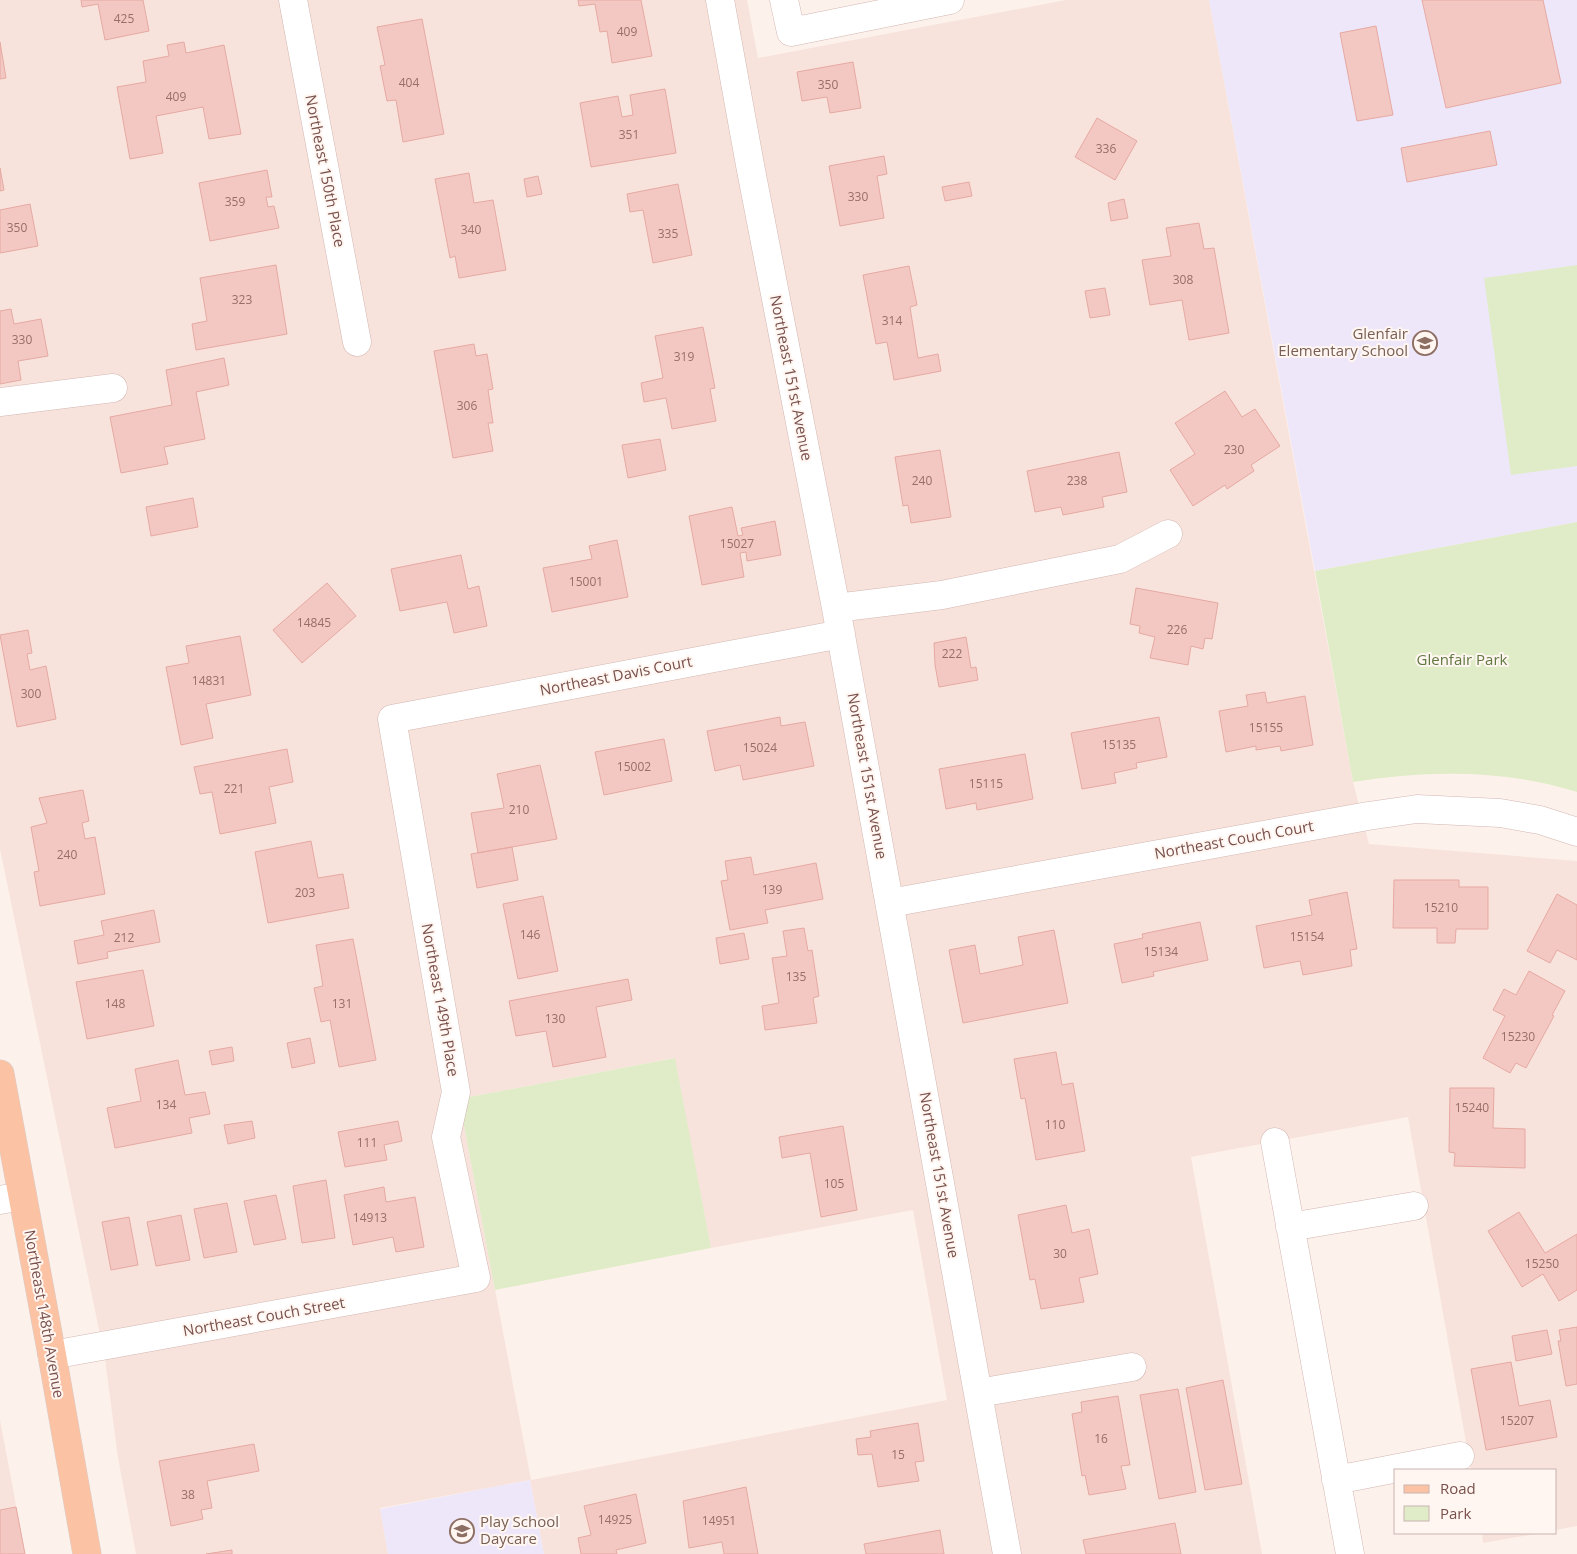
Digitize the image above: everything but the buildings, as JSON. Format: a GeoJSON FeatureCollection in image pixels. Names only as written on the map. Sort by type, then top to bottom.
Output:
{"type":"FeatureCollection","features":[{"type":"Feature","properties":{"kind":"main road","name":"Northeast 148th Avenue"},"geometry":{"type":"LineString","coordinates":[[0,1074],[11,1198],[52,1355],[86,1554]]}},
{"type":"Feature","properties":{"kind":"street","name":"Northeast 150th Place"},"geometry":{"type":"LineString","coordinates":[[293,0],[357,342]]}},
{"type":"Feature","properties":{"kind":"street","name":"Northeast 151st Avenue"},"geometry":{"type":"LineString","coordinates":[[720,0],[748,156],[838,621],[1007,1554]]}},
{"type":"Feature","properties":{"kind":"street"},"geometry":{"type":"LineString","coordinates":[[784,0],[791,32],[950,0]]}},
{"type":"Feature","properties":{"kind":"street"},"geometry":{"type":"LineString","coordinates":[[0,402],[113,388]]}},
{"type":"Feature","properties":{"kind":"street","name":"Northeast Davis Court"},"geometry":{"type":"LineString","coordinates":[[392,719],[838,621],[942,595],[1120,559],[1168,534]]}},
{"type":"Feature","properties":{"kind":"street","name":"Northeast 149th Place"},"geometry":{"type":"LineString","coordinates":[[392,719],[456,1092],[446,1137],[476,1278]]}},
{"type":"Feature","properties":{"kind":"street","name":"Northeast Couch Court"},"geometry":{"type":"LineString","coordinates":[[890,903],[1368,816],[1417,809],[1500,813],[1540,820],[1577,832]]}},
{"type":"Feature","properties":{"kind":"street"},"geometry":{"type":"LineString","coordinates":[[1275,1142],[1350,1554]]}},
{"type":"Feature","properties":{"kind":"street"},"geometry":{"type":"LineString","coordinates":[[1290,1227],[1414,1206]]}},
{"type":"Feature","properties":{"kind":"street","name":"Northeast Couch Street"},"geometry":{"type":"LineString","coordinates":[[52,1355],[476,1278]]}},
{"type":"Feature","properties":{"kind":"street"},"geometry":{"type":"LineString","coordinates":[[978,1393],[1132,1367]]}},
{"type":"Feature","properties":{"kind":"street"},"geometry":{"type":"LineString","coordinates":[[1336,1480],[1460,1456]]}},
{"type":"Feature","properties":{"kind":"shaded area"},"geometry":{"type":"Polygon","coordinates":[[[0,0],[747,0],[758,58],[1066,0],[1209,0],[1353,782],[1369,844],[1577,861],[1577,1526],[1557,1530],[1557,1469],[1471,1469],[1408,1117],[1191,1157],[1262,1554],[544,1554],[530,1480],[380,1508],[388,1554],[136,1554],[118,1458],[105,1359],[0,849],[0,0]],[[674,1058],[459,1099],[531,1480],[947,1400],[913,1210],[711,1248],[674,1058]]]}},
{"type":"Feature","properties":{"kind":"shaded area","name":"Glenfair Elementary School"},"geometry":{"type":"Polygon","coordinates":[[[1209,0],[1577,0],[1577,522],[1315,571],[1209,0]]]}},
{"type":"Feature","properties":{"kind":"shaded area"},"geometry":{"type":"Polygon","coordinates":[[[0,1420],[11,1478],[25,1554],[0,1554],[0,1420]]]}},
{"type":"Feature","properties":{"kind":"shaded area","name":"Play School Daycare"},"geometry":{"type":"Polygon","coordinates":[[[530,1480],[544,1554],[388,1554],[380,1509],[530,1480]]]}},
{"type":"Feature","properties":{"kind":"shaded area"},"geometry":{"type":"Polygon","coordinates":[[[1482,1534],[1535,1534],[1483,1543],[1482,1534]]]}},
{"type":"Feature","properties":{"kind":"green space"},"geometry":{"type":"Polygon","coordinates":[[[1577,265],[1577,466],[1511,475],[1484,278],[1577,265]]]}},
{"type":"Feature","properties":{"kind":"green space","name":"Glenfair Park"},"geometry":{"type":"Polygon","coordinates":[[[1577,522],[1577,792],[1550,784],[1522,779],[1465,774],[1409,775],[1353,782],[1315,571],[1577,522]]]}},
{"type":"Feature","properties":{"kind":"green space"},"geometry":{"type":"Polygon","coordinates":[[[675,1058],[711,1248],[495,1290],[459,1099],[675,1058]]]}},
{"type":"Feature","properties":{"kind":"place","name":"Glenfair Elementary School"},"geometry":{"type":"Point","coordinates":[1425,343]}},
{"type":"Feature","properties":{"kind":"place","name":"Play School Daycare"},"geometry":{"type":"Point","coordinates":[462,1531]}}]}
